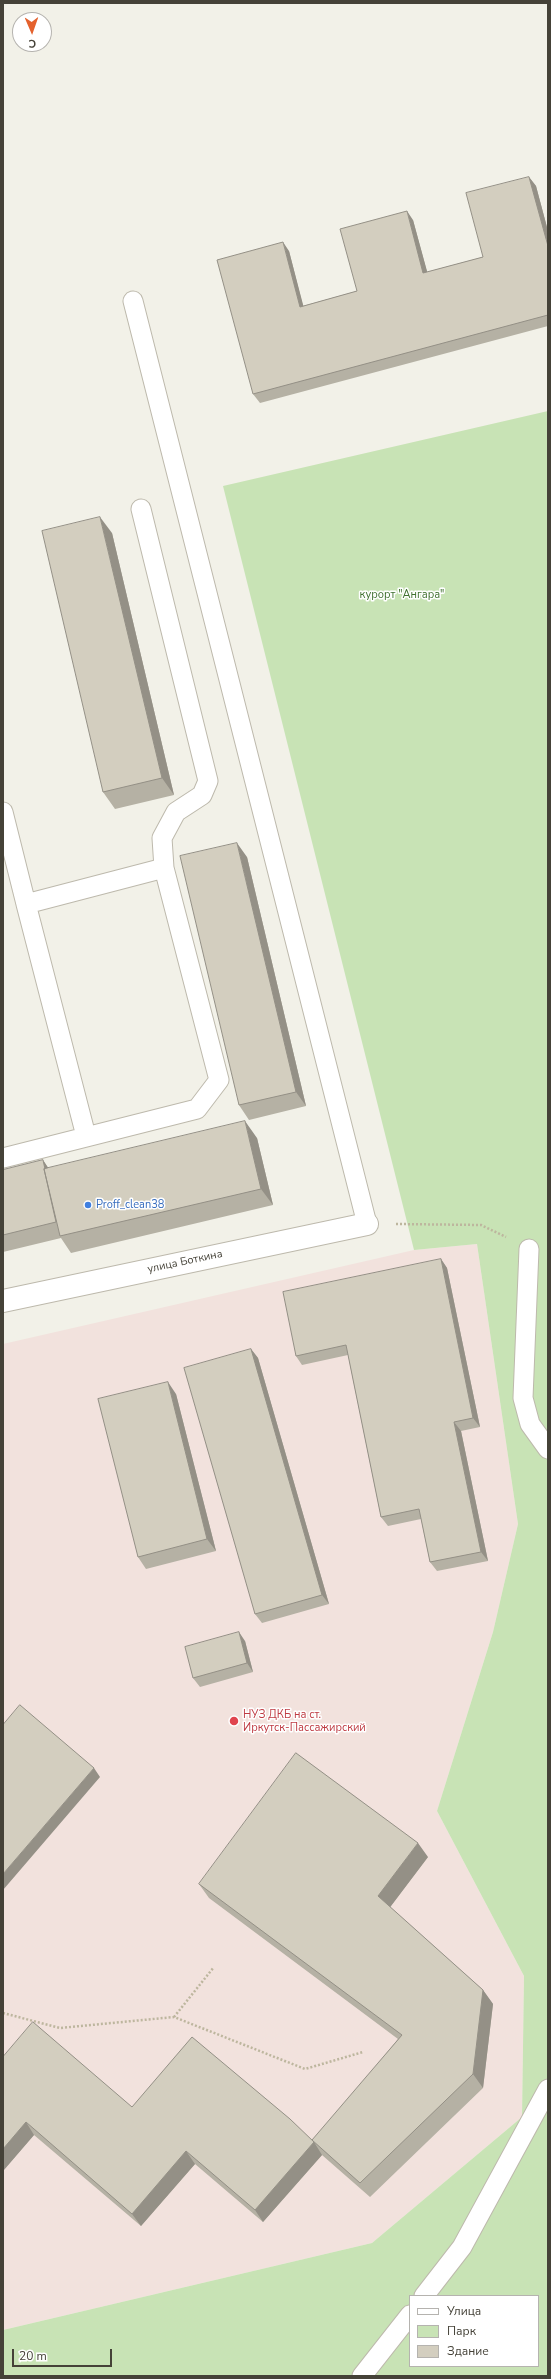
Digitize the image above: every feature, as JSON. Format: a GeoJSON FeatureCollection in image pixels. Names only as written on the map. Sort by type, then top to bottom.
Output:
{"type":"FeatureCollection","features":[{"type":"Feature","properties":{"kind":"street","name":"улица Боткина"},"geometry":{"type":"LineString","coordinates":[[3,1301],[368,1224]]}},
{"type":"Feature","properties":{"kind":"lane"},"geometry":{"type":"LineString","coordinates":[[133,301],[368,1224]]}},
{"type":"Feature","properties":{"kind":"lane"},"geometry":{"type":"LineString","coordinates":[[3,1158],[197,1109],[219,1080],[164,868],[162,838],[176,812],[202,795],[208,781],[141,509]]}},
{"type":"Feature","properties":{"kind":"lane"},"geometry":{"type":"LineString","coordinates":[[3,812],[86,1136]]}},
{"type":"Feature","properties":{"kind":"lane"},"geometry":{"type":"LineString","coordinates":[[26,904],[164,868]]}},
{"type":"Feature","properties":{"kind":"lane"},"geometry":{"type":"LineString","coordinates":[[529,1248],[523,1398],[530,1424],[548,1449]]}},
{"type":"Feature","properties":{"kind":"lane"},"geometry":{"type":"LineString","coordinates":[[425,2295],[462,2247],[548,2089]]}},
{"type":"Feature","properties":{"kind":"lane"},"geometry":{"type":"LineString","coordinates":[[362,2376],[409,2316]]}},
{"type":"Feature","properties":{"kind":"path"},"geometry":{"type":"LineString","coordinates":[[368,1224],[481,1225],[529,1248]]}},
{"type":"Feature","properties":{"kind":"path"},"geometry":{"type":"LineString","coordinates":[[174,2017],[214,1967]]}},
{"type":"Feature","properties":{"kind":"path"},"geometry":{"type":"LineString","coordinates":[[3,2013],[60,2028],[174,2017],[305,2069],[363,2052]]}},
{"type":"Feature","properties":{"kind":"shaded area","name":"НУЗ ДКБ на ст. Иркутск-Пассажирский"},"geometry":{"type":"Polygon","coordinates":[[[477,1244],[518,1524],[493,1632],[437,1811],[524,1976],[522,2117],[372,2243],[3,2330],[3,1344],[414,1250],[477,1244]]]}},
{"type":"Feature","properties":{"kind":"green space","name":"курорт \"Ангара\""},"geometry":{"type":"Polygon","coordinates":[[[548,411],[548,2376],[3,2376],[3,2330],[372,2243],[522,2117],[524,1976],[437,1811],[493,1632],[518,1524],[477,1244],[414,1250],[223,486],[548,411]]]}},
{"type":"Feature","properties":{"kind":"building"},"geometry":{"type":"Polygon","coordinates":[[[529,177],[548,246],[548,315],[253,394],[217,260],[283,242],[300,307],[357,291],[340,229],[407,211],[423,273],[483,257],[466,193],[529,177]]]}},
{"type":"Feature","properties":{"kind":"building"},"geometry":{"type":"Polygon","coordinates":[[[100,517],[162,778],[103,792],[42,531],[100,517]]]}},
{"type":"Feature","properties":{"kind":"building"},"geometry":{"type":"Polygon","coordinates":[[[237,843],[296,1092],[239,1105],[180,856],[237,843]]]}},
{"type":"Feature","properties":{"kind":"building"},"geometry":{"type":"Polygon","coordinates":[[[245,1121],[261,1189],[60,1236],[44,1169],[245,1121]]]}},
{"type":"Feature","properties":{"kind":"building"},"geometry":{"type":"Polygon","coordinates":[[[43,1160],[56,1222],[3,1235],[3,1170],[43,1160]]]}},
{"type":"Feature","properties":{"kind":"building"},"geometry":{"type":"Polygon","coordinates":[[[441,1259],[473,1418],[454,1422],[481,1552],[430,1562],[419,1509],[381,1517],[346,1345],[296,1356],[283,1292],[441,1259]]]}},
{"type":"Feature","properties":{"kind":"building"},"geometry":{"type":"Polygon","coordinates":[[[251,1349],[322,1595],[255,1614],[184,1368],[251,1349]]]}},
{"type":"Feature","properties":{"kind":"building"},"geometry":{"type":"Polygon","coordinates":[[[168,1382],[207,1539],[138,1557],[98,1399],[168,1382]]]}},
{"type":"Feature","properties":{"kind":"building"},"geometry":{"type":"Polygon","coordinates":[[[239,1632],[247,1663],[193,1678],[185,1647],[239,1632]]]}},
{"type":"Feature","properties":{"kind":"building"},"geometry":{"type":"Polygon","coordinates":[[[20,1705],[94,1768],[3,1874],[3,1725],[20,1705]]]}},
{"type":"Feature","properties":{"kind":"building"},"geometry":{"type":"Polygon","coordinates":[[[296,1753],[418,1843],[378,1896],[483,1990],[473,2074],[360,2183],[312,2140],[402,2035],[199,1884],[296,1753]]]}},
{"type":"Feature","properties":{"kind":"building"},"geometry":{"type":"Polygon","coordinates":[[[33,2022],[132,2107],[192,2037],[290,2119],[314,2142],[255,2210],[186,2151],[132,2214],[26,2122],[3,2149],[3,2057],[33,2022]]]}},
{"type":"Feature","properties":{"kind":"place","name":"Proff_clean38"},"geometry":{"type":"Point","coordinates":[88,1205]}},
{"type":"Feature","properties":{"kind":"place","name":"НУЗ ДКБ на ст. Иркутск-Пассажирский"},"geometry":{"type":"Point","coordinates":[234,1721]}}]}
